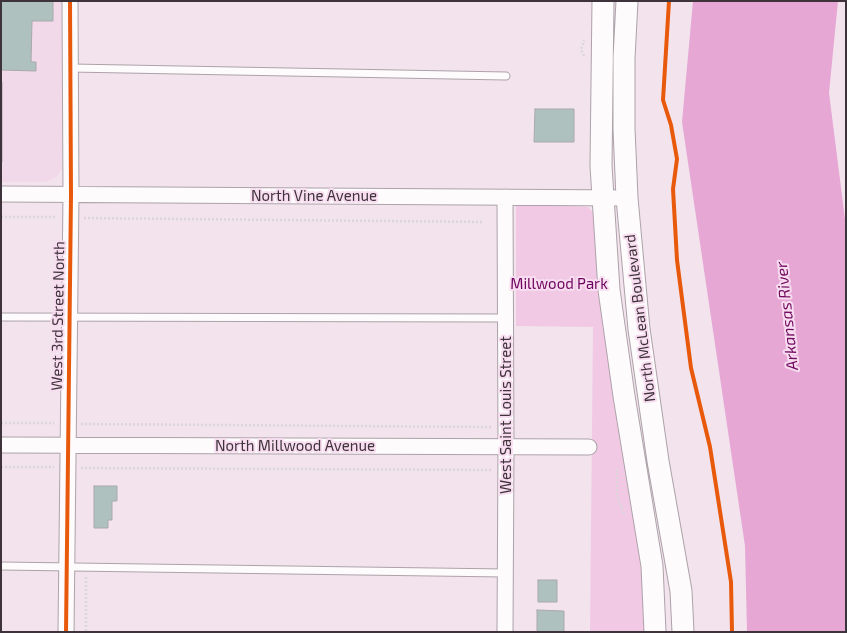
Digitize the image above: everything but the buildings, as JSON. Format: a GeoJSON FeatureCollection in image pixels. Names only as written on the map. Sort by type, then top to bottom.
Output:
{"type":"FeatureCollection","features":[{"type":"Feature","properties":{"kind":"main road","name":"North McLean Boulevard"},"geometry":{"type":"LineString","coordinates":[[604,1],[600,107],[602,198],[609,290],[624,396],[652,566],[655,632]]}},
{"type":"Feature","properties":{"kind":"main road","name":"North McLean Boulevard"},"geometry":{"type":"LineString","coordinates":[[627,1],[624,58],[626,198],[639,329],[658,461],[681,591],[683,632]]}},
{"type":"Feature","properties":{"kind":"street","name":"West 3rd Street North"},"geometry":{"type":"LineString","coordinates":[[66,632],[71,218],[70,1]]}},
{"type":"Feature","properties":{"kind":"street","name":"North Vine Avenue"},"geometry":{"type":"LineString","coordinates":[[1,194],[626,198]]}},
{"type":"Feature","properties":{"kind":"street","name":"West Saint Louis Street"},"geometry":{"type":"LineString","coordinates":[[505,197],[505,632]]}},
{"type":"Feature","properties":{"kind":"street","name":"North Millwood Avenue"},"geometry":{"type":"LineString","coordinates":[[1,445],[589,447]]}},
{"type":"Feature","properties":{"kind":"lane"},"geometry":{"type":"LineString","coordinates":[[71,68],[506,76]]}},
{"type":"Feature","properties":{"kind":"lane"},"geometry":{"type":"LineString","coordinates":[[1,317],[505,318]]}},
{"type":"Feature","properties":{"kind":"lane"},"geometry":{"type":"LineString","coordinates":[[1,566],[505,573]]}},
{"type":"Feature","properties":{"kind":"path"},"geometry":{"type":"LineString","coordinates":[[1,217],[483,222]]}},
{"type":"Feature","properties":{"kind":"path"},"geometry":{"type":"LineString","coordinates":[[1,423],[493,427]]}},
{"type":"Feature","properties":{"kind":"path"},"geometry":{"type":"LineString","coordinates":[[1,467],[496,470]]}},
{"type":"Feature","properties":{"kind":"path"},"geometry":{"type":"LineString","coordinates":[[86,576],[86,632]]}},
{"type":"Feature","properties":{"kind":"shaded area"},"geometry":{"type":"Polygon","coordinates":[[[1,1],[65,1],[62,168],[57,177],[46,182],[1,182],[1,1]]]}},
{"type":"Feature","properties":{"kind":"green space","name":"Millwood Park"},"geometry":{"type":"Polygon","coordinates":[[[516,204],[588,207],[595,215],[646,588],[647,632],[590,632],[593,327],[516,326],[516,204]]]}},
{"type":"Feature","properties":{"kind":"water","name":"Arkansas River"},"geometry":{"type":"Polygon","coordinates":[[[693,1],[838,1],[829,93],[846,227],[846,632],[747,632],[745,546],[682,122],[693,1]]]}},
{"type":"Feature","properties":{"kind":"cycle path"},"geometry":{"type":"LineString","coordinates":[[66,632],[71,195],[70,1]]}},
{"type":"Feature","properties":{"kind":"cycle path"},"geometry":{"type":"LineString","coordinates":[[669,1],[663,100],[671,125],[677,159],[673,189],[677,260],[691,368],[710,447],[731,582],[732,632]]}}]}
